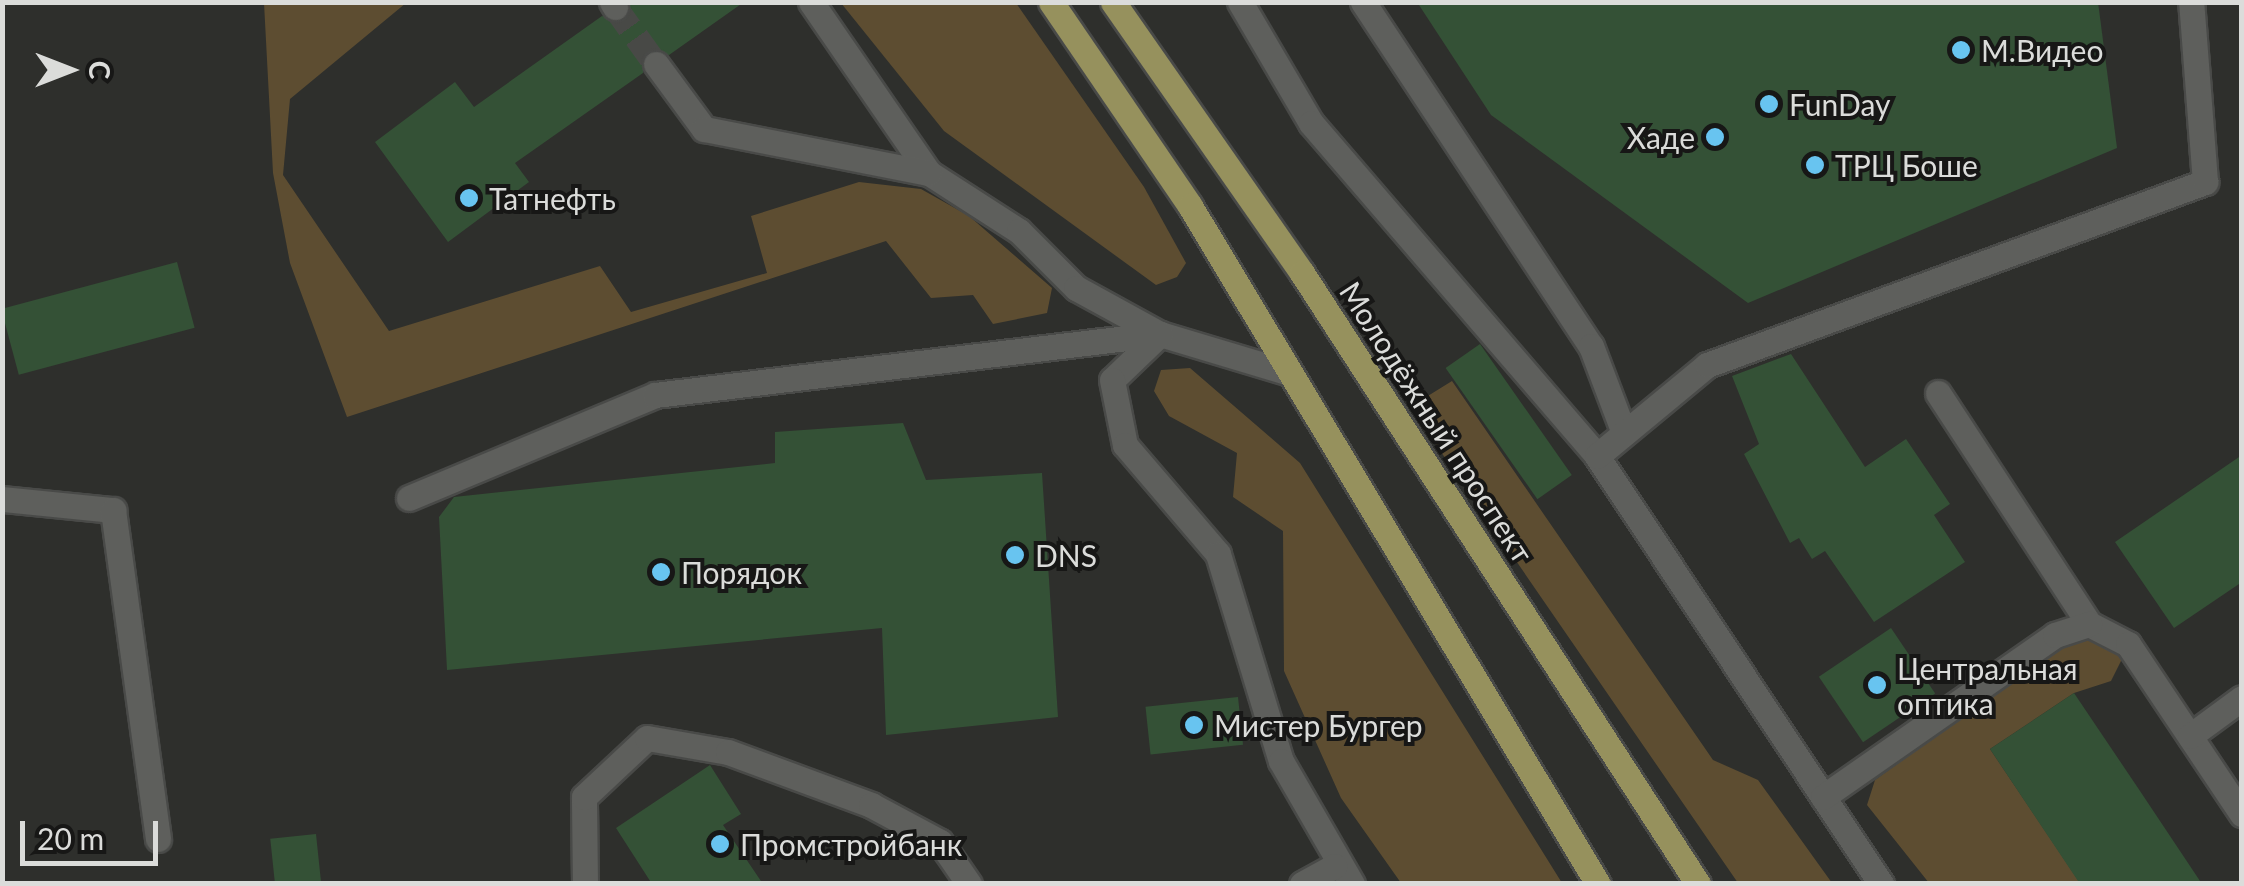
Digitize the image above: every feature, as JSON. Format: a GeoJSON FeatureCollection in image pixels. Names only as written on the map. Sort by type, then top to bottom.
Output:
{"type":"FeatureCollection","features":[{"type":"Feature","properties":{"kind":"main road"},"geometry":{"type":"LineString","coordinates":[[1051,2],[1288,372],[1598,884]]}},
{"type":"Feature","properties":{"kind":"main road","name":"Молодёжный проспект"},"geometry":{"type":"LineString","coordinates":[[1113,2],[1302,273],[1698,884]]}},
{"type":"Feature","properties":{"kind":"street"},"geometry":{"type":"LineString","coordinates":[[811,2],[929,173]]}},
{"type":"Feature","properties":{"kind":"street"},"geometry":{"type":"LineString","coordinates":[[1240,2],[1311,124],[1597,456],[1881,884]]}},
{"type":"Feature","properties":{"kind":"street"},"geometry":{"type":"LineString","coordinates":[[1363,2],[1591,346],[1624,433]]}},
{"type":"Feature","properties":{"kind":"street"},"geometry":{"type":"LineString","coordinates":[[1597,456],[1707,365],[2205,182],[2191,2]]}},
{"type":"Feature","properties":{"kind":"street"},"geometry":{"type":"LineString","coordinates":[[656,64],[704,129],[929,173],[1019,231],[1076,288],[1160,334],[1288,372]]}},
{"type":"Feature","properties":{"kind":"street"},"geometry":{"type":"LineString","coordinates":[[409,498],[656,395],[1160,334]]}},
{"type":"Feature","properties":{"kind":"street"},"geometry":{"type":"LineString","coordinates":[[1160,334],[1112,380],[1125,445],[1218,554],[1280,762],[1343,875],[1302,884]]}},
{"type":"Feature","properties":{"kind":"street"},"geometry":{"type":"LineString","coordinates":[[1938,392],[2089,624],[2128,644],[2242,814]]}},
{"type":"Feature","properties":{"kind":"street"},"geometry":{"type":"LineString","coordinates":[[2,499],[113,510],[158,839]]}},
{"type":"Feature","properties":{"kind":"street"},"geometry":{"type":"LineString","coordinates":[[1823,797],[2055,635],[2089,624]]}},
{"type":"Feature","properties":{"kind":"street"},"geometry":{"type":"LineString","coordinates":[[2190,736],[2242,698]]}},
{"type":"Feature","properties":{"kind":"street"},"geometry":{"type":"LineString","coordinates":[[586,884],[584,797],[647,738],[728,752],[871,806],[940,842],[969,884]]}},
{"type":"Feature","properties":{"kind":"shaded area"},"geometry":{"type":"Polygon","coordinates":[[[264,3],[406,3],[290,99],[283,175],[389,331],[600,266],[631,312],[767,273],[751,216],[859,182],[921,189],[969,216],[1052,288],[1047,313],[993,324],[973,295],[931,298],[886,241],[347,417],[290,263],[273,173],[264,3]]]}},
{"type":"Feature","properties":{"kind":"shaded area"},"geometry":{"type":"Polygon","coordinates":[[[841,3],[1016,3],[1144,187],[1186,263],[1177,277],[1156,285],[944,131],[841,3]]]}},
{"type":"Feature","properties":{"kind":"shaded area"},"geometry":{"type":"Polygon","coordinates":[[[1190,368],[1300,463],[1562,883],[1401,883],[1341,798],[1284,671],[1283,531],[1233,497],[1237,453],[1169,416],[1154,391],[1161,370],[1190,368]]]}},
{"type":"Feature","properties":{"kind":"shaded area"},"geometry":{"type":"Polygon","coordinates":[[[1452,381],[1713,760],[1758,780],[1832,883],[1738,883],[1410,407],[1452,381]]]}},
{"type":"Feature","properties":{"kind":"shaded area"},"geometry":{"type":"Polygon","coordinates":[[[2088,637],[2123,657],[2111,681],[2074,693],[1990,749],[2080,883],[1929,883],[1867,805],[1875,780],[2060,646],[2088,637]]]}},
{"type":"Feature","properties":{"kind":"building"},"geometry":{"type":"Polygon","coordinates":[[[630,2],[744,2],[669,55],[646,52],[643,73],[515,163],[529,182],[448,242],[375,142],[455,82],[474,107],[602,16],[624,20],[630,2]]]}},
{"type":"Feature","properties":{"kind":"building","name":"ТРЦ Боше"},"geometry":{"type":"Polygon","coordinates":[[[1417,2],[2098,2],[2117,148],[1748,303],[1491,115],[1417,2]]]}},
{"type":"Feature","properties":{"kind":"building"},"geometry":{"type":"Polygon","coordinates":[[[177,262],[195,328],[19,375],[2,309],[177,262]]]}},
{"type":"Feature","properties":{"kind":"building"},"geometry":{"type":"Polygon","coordinates":[[[1480,344],[1572,475],[1537,499],[1446,368],[1480,344]]]}},
{"type":"Feature","properties":{"kind":"building"},"geometry":{"type":"Polygon","coordinates":[[[1791,354],[1865,467],[1906,439],[1950,504],[1934,515],[1965,562],[1874,622],[1825,551],[1812,559],[1799,538],[1790,543],[1744,454],[1759,444],[1732,376],[1791,354]]]}},
{"type":"Feature","properties":{"kind":"building","name":"Порядок"},"geometry":{"type":"Polygon","coordinates":[[[903,423],[926,480],[1042,473],[1058,717],[886,735],[882,628],[447,670],[439,517],[454,497],[775,463],[775,432],[903,423]]]}},
{"type":"Feature","properties":{"kind":"building"},"geometry":{"type":"Polygon","coordinates":[[[2242,455],[2242,582],[2174,628],[2115,542],[2242,455]]]}},
{"type":"Feature","properties":{"kind":"building","name":"Центральная оптика"},"geometry":{"type":"Polygon","coordinates":[[[1891,628],[1935,693],[1863,742],[1819,677],[1891,628]]]}},
{"type":"Feature","properties":{"kind":"building"},"geometry":{"type":"Polygon","coordinates":[[[2074,693],[2202,884],[2080,884],[1990,749],[2074,693]]]}},
{"type":"Feature","properties":{"kind":"building","name":"Мистер Бургер"},"geometry":{"type":"Polygon","coordinates":[[[1238,697],[1243,745],[1151,754],[1146,707],[1238,697]]]}},
{"type":"Feature","properties":{"kind":"building"},"geometry":{"type":"Polygon","coordinates":[[[710,765],[741,814],[723,825],[763,884],[652,884],[616,828],[710,765]]]}},
{"type":"Feature","properties":{"kind":"building"},"geometry":{"type":"Polygon","coordinates":[[[316,834],[321,884],[275,884],[270,839],[316,834]]]}},
{"type":"Feature","properties":{"kind":"tunnel"},"geometry":{"type":"LineString","coordinates":[[615,7],[656,64]]}},
{"type":"Feature","properties":{"kind":"place","name":"М.Видео"},"geometry":{"type":"Point","coordinates":[1961,50]}},
{"type":"Feature","properties":{"kind":"place","name":"FunDay"},"geometry":{"type":"Point","coordinates":[1769,104]}},
{"type":"Feature","properties":{"kind":"place","name":"Хаде"},"geometry":{"type":"Point","coordinates":[1715,137]}},
{"type":"Feature","properties":{"kind":"place","name":"ТРЦ Боше"},"geometry":{"type":"Point","coordinates":[1815,165]}},
{"type":"Feature","properties":{"kind":"place","name":"Татнефть"},"geometry":{"type":"Point","coordinates":[469,198]}},
{"type":"Feature","properties":{"kind":"place","name":"DNS"},"geometry":{"type":"Point","coordinates":[1015,555]}},
{"type":"Feature","properties":{"kind":"place","name":"Порядок"},"geometry":{"type":"Point","coordinates":[661,572]}},
{"type":"Feature","properties":{"kind":"place","name":"Центральная оптика"},"geometry":{"type":"Point","coordinates":[1877,685]}},
{"type":"Feature","properties":{"kind":"place","name":"Мистер Бургер"},"geometry":{"type":"Point","coordinates":[1194,725]}},
{"type":"Feature","properties":{"kind":"place","name":"Промстройбанк"},"geometry":{"type":"Point","coordinates":[720,844]}}]}
